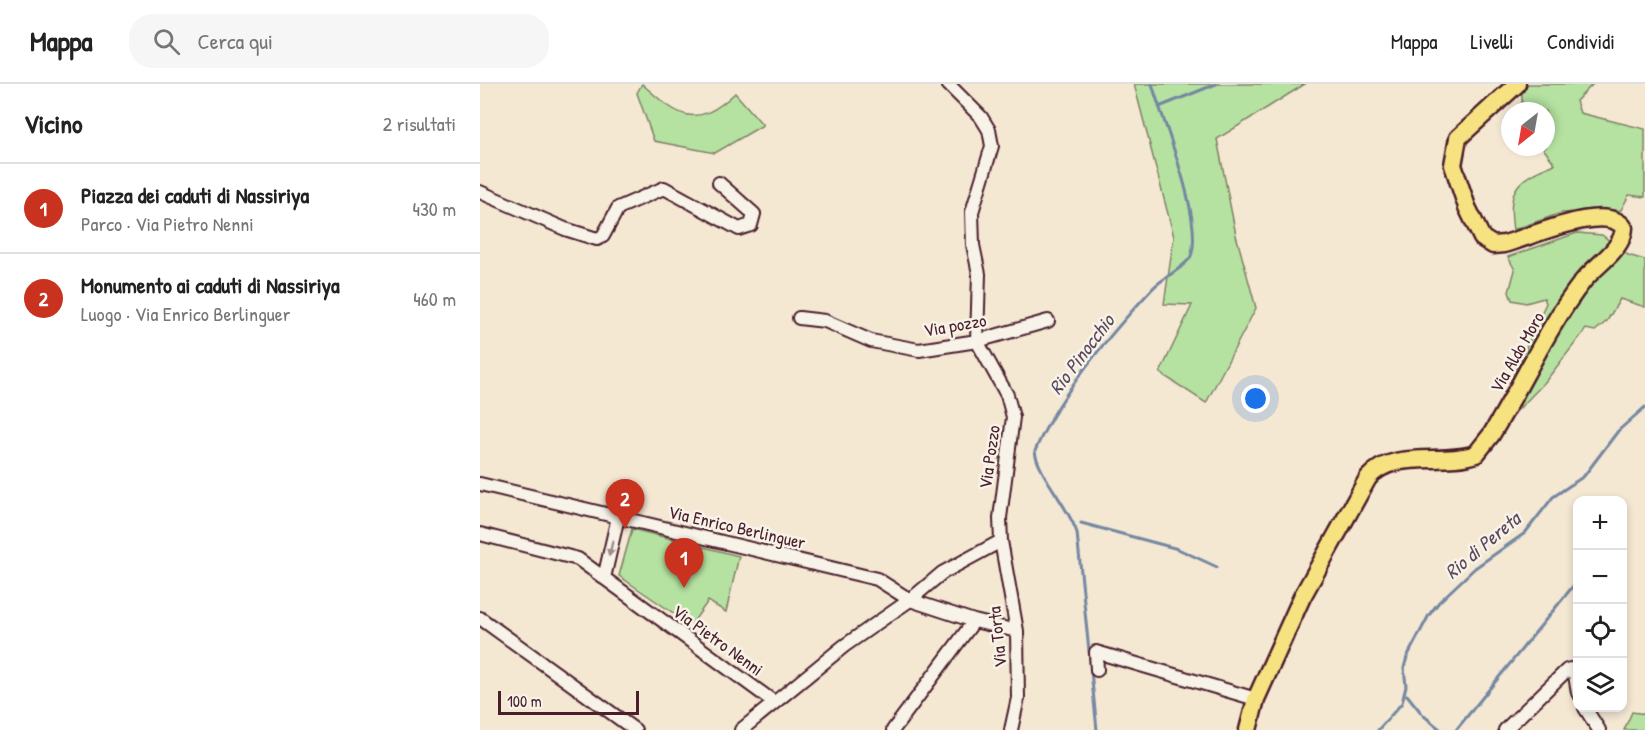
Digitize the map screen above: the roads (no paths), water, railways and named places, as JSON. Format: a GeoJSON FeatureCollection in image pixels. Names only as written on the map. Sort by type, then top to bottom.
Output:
{"type":"FeatureCollection","features":[{"type":"Feature","properties":{"kind":"main road","name":"Via Aldo Moro"},"geometry":{"type":"LineString","coordinates":[[1248,730],[1256,699],[1302,597],[1368,478],[1378,469],[1395,462],[1476,454],[1500,422],[1581,283],[1624,234],[1624,228],[1617,219],[1604,217],[1581,220],[1504,244],[1494,245],[1482,238],[1455,173],[1454,149],[1458,138],[1517,84]]}},
{"type":"Feature","properties":{"kind":"street","name":"Via Pozzo"},"geometry":{"type":"LineString","coordinates":[[948,84],[981,117],[989,130],[992,146],[972,212],[973,244],[979,274],[977,341],[1007,395],[1012,417],[1002,495],[1001,541]]}},
{"type":"Feature","properties":{"kind":"street"},"geometry":{"type":"LineString","coordinates":[[480,192],[565,229],[597,239],[603,236],[618,208],[664,188],[739,229],[751,225],[754,214],[719,183]]}},
{"type":"Feature","properties":{"kind":"street","name":"Via pozzo"},"geometry":{"type":"LineString","coordinates":[[800,318],[825,321],[871,341],[919,350],[977,341],[1048,321]]}},
{"type":"Feature","properties":{"kind":"street","name":"Via Enrico Berlinguer"},"geometry":{"type":"LineString","coordinates":[[480,484],[877,579],[896,588],[910,600],[974,621],[1017,631]]}},
{"type":"Feature","properties":{"kind":"street"},"geometry":{"type":"LineString","coordinates":[[604,578],[618,518]]}},
{"type":"Feature","properties":{"kind":"street","name":"Via Pietro Nenni"},"geometry":{"type":"LineString","coordinates":[[480,534],[578,559],[774,702]]}},
{"type":"Feature","properties":{"kind":"street"},"geometry":{"type":"LineString","coordinates":[[741,730],[844,646],[910,600],[942,573],[1001,541]]}},
{"type":"Feature","properties":{"kind":"street","name":"Via Torta"},"geometry":{"type":"LineString","coordinates":[[1001,541],[1017,631],[1018,698],[1011,730]]}},
{"type":"Feature","properties":{"kind":"street"},"geometry":{"type":"LineString","coordinates":[[480,618],[635,730]]}},
{"type":"Feature","properties":{"kind":"street"},"geometry":{"type":"LineString","coordinates":[[893,730],[974,621]]}},
{"type":"Feature","properties":{"kind":"street"},"geometry":{"type":"LineString","coordinates":[[1097,670],[1096,652],[1256,699]]}},
{"type":"Feature","properties":{"kind":"street"},"geometry":{"type":"LineString","coordinates":[[1504,730],[1567,670],[1573,671]]}},
{"type":"Feature","properties":{"kind":"street"},"geometry":{"type":"LineString","coordinates":[[1588,712],[1599,730]]}},
{"type":"Feature","properties":{"kind":"waterway","name":"Rio Pinocchio"},"geometry":{"type":"LineString","coordinates":[[1097,730],[1077,533],[1041,469],[1035,451],[1045,429],[1087,365],[1153,288],[1191,256],[1194,240],[1187,195],[1152,84]]}},
{"type":"Feature","properties":{"kind":"waterway"},"geometry":{"type":"LineString","coordinates":[[1159,107],[1216,84]]}},
{"type":"Feature","properties":{"kind":"waterway","name":"Rio di Pereta"},"geometry":{"type":"LineString","coordinates":[[1378,730],[1402,703],[1406,686],[1404,668],[1407,657],[1429,615],[1439,602],[1475,568],[1525,533],[1553,497],[1584,476],[1618,431],[1645,407]]}},
{"type":"Feature","properties":{"kind":"waterway"},"geometry":{"type":"LineString","coordinates":[[1081,523],[1178,549],[1217,567]]}},
{"type":"Feature","properties":{"kind":"waterway"},"geometry":{"type":"LineString","coordinates":[[1456,730],[1573,586]]}},
{"type":"Feature","properties":{"kind":"waterway"},"geometry":{"type":"LineString","coordinates":[[1407,695],[1423,715],[1441,730]]}},
{"type":"Feature","properties":{"kind":"place","name":"Monumento ai caduti di Nassiriya"},"geometry":{"type":"Point","coordinates":[625,529]}},
{"type":"Feature","properties":{"kind":"place","name":"Piazza dei caduti di Nassiriya"},"geometry":{"type":"Point","coordinates":[684,588]}}]}
